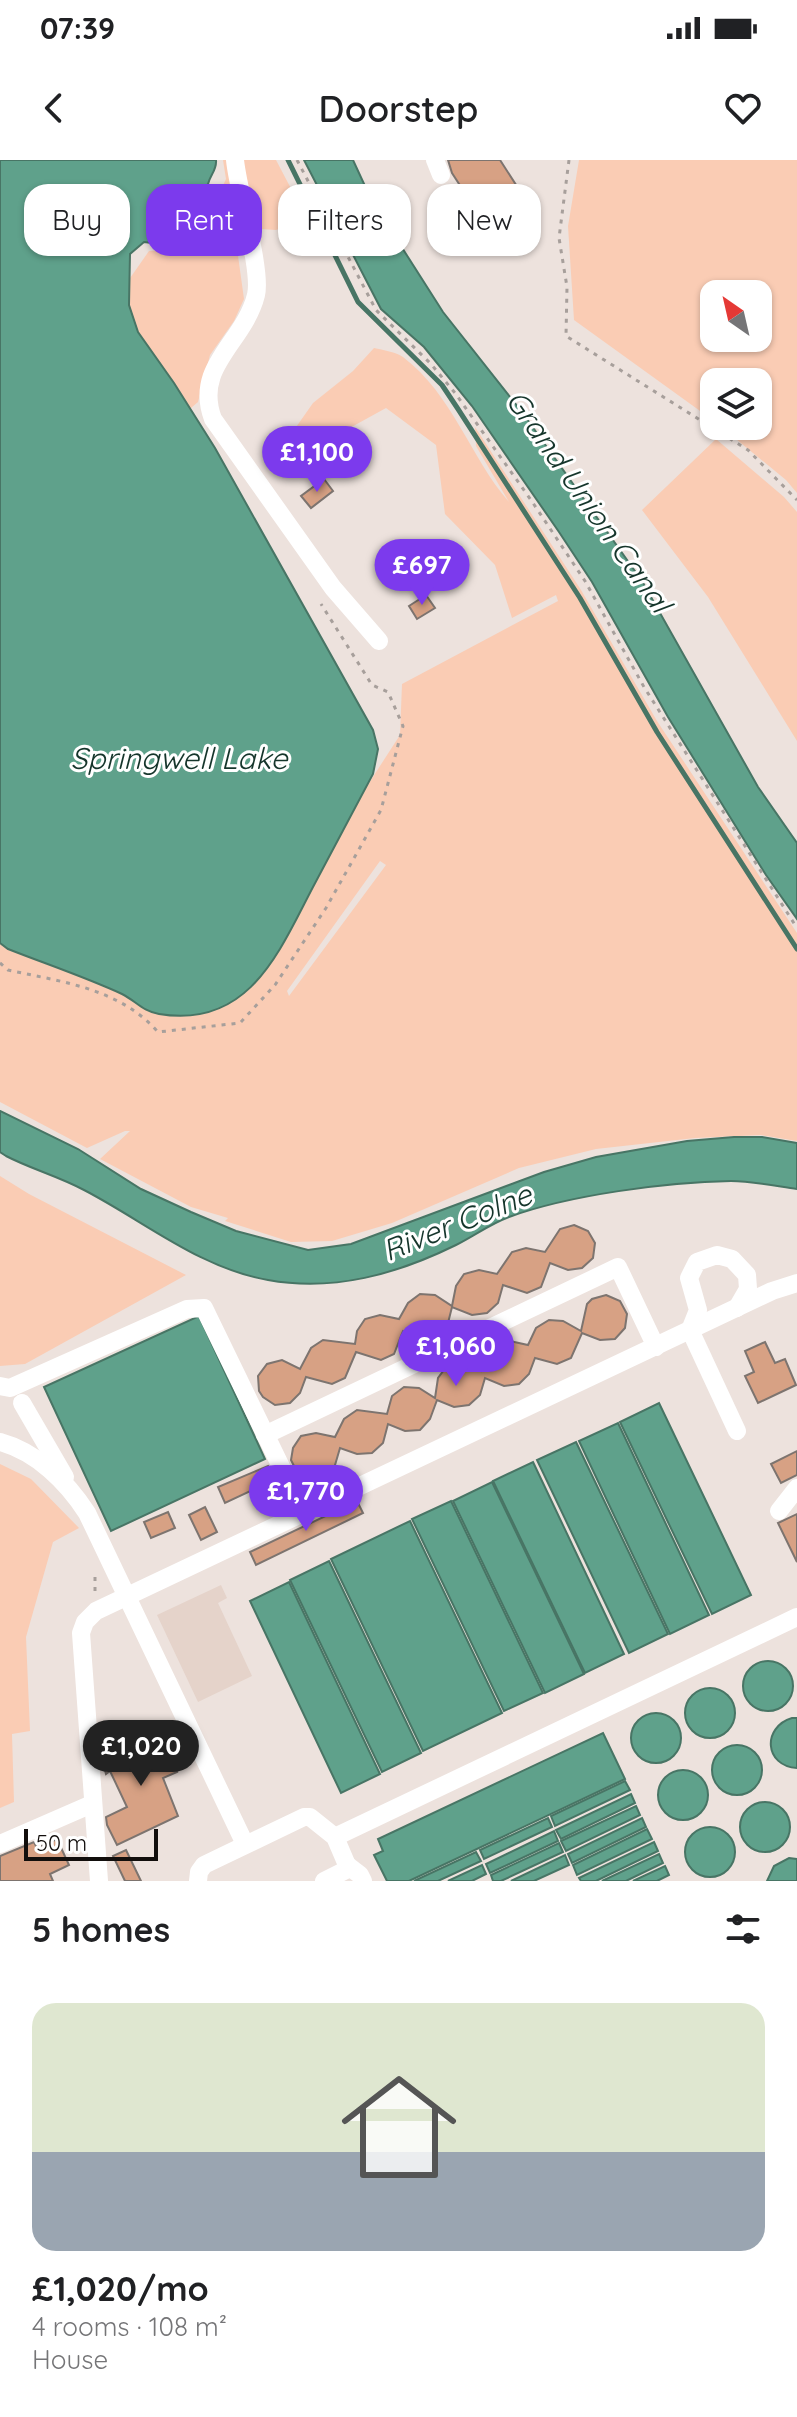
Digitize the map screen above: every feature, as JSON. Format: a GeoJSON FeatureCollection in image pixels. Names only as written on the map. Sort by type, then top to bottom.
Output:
{"type":"FeatureCollection","features":[{"type":"Feature","properties":{"kind":"lane"},"geometry":{"type":"LineString","coordinates":[[235,160],[256,271],[257,293],[249,314],[207,386],[207,404],[213,419],[333,588],[379,641]]}},
{"type":"Feature","properties":{"kind":"lane"},"geometry":{"type":"LineString","coordinates":[[737,1308],[748,1289],[747,1275],[732,1259],[717,1255],[697,1262],[689,1278],[698,1310],[690,1330],[737,1431]]}},
{"type":"Feature","properties":{"kind":"lane"},"geometry":{"type":"LineString","coordinates":[[265,1435],[618,1267],[656,1347]]}},
{"type":"Feature","properties":{"kind":"lane"},"geometry":{"type":"LineString","coordinates":[[99,1881],[81,1633],[85,1622],[96,1611],[772,1291],[797,1283]]}},
{"type":"Feature","properties":{"kind":"lane"},"geometry":{"type":"LineString","coordinates":[[245,1844],[127,1595],[77,1498],[22,1403],[5,1387],[187,1309],[204,1308],[303,1512]]}},
{"type":"Feature","properties":{"kind":"lane"},"geometry":{"type":"LineString","coordinates":[[22,1403],[25,1416],[22,1431],[3,1443],[44,1466],[77,1498]]}},
{"type":"Feature","properties":{"kind":"lane"},"geometry":{"type":"LineString","coordinates":[[779,1511],[797,1488]]}},
{"type":"Feature","properties":{"kind":"lane"},"geometry":{"type":"LineString","coordinates":[[335,1837],[794,1620]]}},
{"type":"Feature","properties":{"kind":"lane"},"geometry":{"type":"LineString","coordinates":[[0,1844],[92,1804]]}},
{"type":"Feature","properties":{"kind":"lane"},"geometry":{"type":"LineString","coordinates":[[198,1881],[204,1865],[304,1817],[318,1821],[335,1837],[347,1865],[363,1881]]}},
{"type":"Feature","properties":{"kind":"lane"},"geometry":{"type":"LineString","coordinates":[[324,1881],[346,1870],[347,1865]]}},
{"type":"Feature","properties":{"kind":"path"},"geometry":{"type":"LineString","coordinates":[[297,160],[376,310],[431,364],[455,393],[539,512],[585,581],[644,687],[701,780],[797,928]]}},
{"type":"Feature","properties":{"kind":"path"},"geometry":{"type":"LineString","coordinates":[[569,160],[559,238],[567,287],[566,336],[748,450],[797,500]]}},
{"type":"Feature","properties":{"kind":"path"},"geometry":{"type":"LineString","coordinates":[[0,963],[8,970],[95,990],[142,1014],[158,1032],[240,1023],[275,985],[326,908],[381,810],[403,726],[388,692],[372,685],[319,600]]}},
{"type":"Feature","properties":{"kind":"shaded area"},"geometry":{"type":"Polygon","coordinates":[[[223,160],[276,160],[289,184],[278,184],[278,229],[262,229],[262,184],[224,184],[226,179],[223,160]]]}},
{"type":"Feature","properties":{"kind":"shaded area"},"geometry":{"type":"Polygon","coordinates":[[[579,160],[797,160],[797,493],[786,480],[737,440],[772,440],[772,368],[700,368],[700,411],[574,320],[568,226],[579,160]]]}},
{"type":"Feature","properties":{"kind":"shaded area"},"geometry":{"type":"Polygon","coordinates":[[[146,255],[238,256],[244,299],[234,321],[210,355],[198,402],[176,421],[114,301],[146,255]]]}},
{"type":"Feature","properties":{"kind":"shaded area"},"geometry":{"type":"Polygon","coordinates":[[[374,348],[403,357],[435,389],[509,502],[476,446],[475,427],[581,590],[657,721],[797,933],[797,1141],[761,1135],[695,1138],[596,1149],[519,1168],[392,1223],[332,1241],[291,1242],[191,1207],[100,1159],[130,1131],[87,1148],[0,1102],[0,911],[234,992],[400,735],[402,684],[558,601],[556,595],[512,618],[495,565],[445,514],[436,445],[386,408],[308,451],[287,440],[313,403],[353,371],[374,348]],[[380,861],[287,991],[289,996],[386,865],[380,861]]]}},
{"type":"Feature","properties":{"kind":"shaded area"},"geometry":{"type":"Polygon","coordinates":[[[717,440],[784,497],[797,512],[797,741],[708,597],[642,510],[717,440]]]}},
{"type":"Feature","properties":{"kind":"shaded area"},"geometry":{"type":"Polygon","coordinates":[[[0,1176],[186,1275],[25,1364],[0,1366],[0,1176]]]}},
{"type":"Feature","properties":{"kind":"shaded area"},"geometry":{"type":"Polygon","coordinates":[[[0,1464],[31,1479],[79,1528],[53,1542],[26,1637],[30,1731],[12,1734],[14,1802],[0,1808],[0,1464]]]}},
{"type":"Feature","properties":{"kind":"shaded area"},"geometry":{"type":"Polygon","coordinates":[[[221,1585],[227,1598],[218,1603],[252,1676],[198,1702],[157,1615],[221,1585]]]}},
{"type":"Feature","properties":{"kind":"water","name":"Springwell Lake"},"geometry":{"type":"Polygon","coordinates":[[[0,160],[216,160],[208,184],[146,184],[146,242],[130,254],[130,184],[24,184],[24,256],[130,256],[129,305],[138,332],[215,448],[373,730],[378,749],[373,774],[273,960],[238,998],[216,1010],[190,1016],[153,1013],[122,994],[8,949],[0,943],[0,160]]]}},
{"type":"Feature","properties":{"kind":"water"},"geometry":{"type":"Polygon","coordinates":[[[304,160],[353,160],[364,184],[316,184],[304,160]]]}},
{"type":"Feature","properties":{"kind":"water"},"geometry":{"type":"Polygon","coordinates":[[[354,256],[407,256],[443,312],[522,412],[642,581],[758,787],[797,843],[797,919],[766,875],[668,717],[592,582],[559,532],[472,406],[424,347],[381,309],[354,256]]]}},
{"type":"Feature","properties":{"kind":"water","name":"River Colne"},"geometry":{"type":"Polygon","coordinates":[[[0,1111],[78,1149],[141,1189],[191,1212],[236,1231],[308,1250],[351,1244],[544,1172],[596,1157],[687,1141],[762,1137],[797,1143],[797,1189],[731,1181],[648,1187],[589,1196],[509,1217],[434,1255],[388,1272],[341,1282],[293,1283],[243,1274],[219,1265],[84,1190],[6,1156],[0,1152],[0,1111]]]}},
{"type":"Feature","properties":{"kind":"water"},"geometry":{"type":"Polygon","coordinates":[[[199,1316],[265,1459],[111,1531],[44,1387],[199,1316]]]}},
{"type":"Feature","properties":{"kind":"water"},"geometry":{"type":"Polygon","coordinates":[[[659,1403],[751,1595],[712,1614],[620,1422],[659,1403]]]}},
{"type":"Feature","properties":{"kind":"water"},"geometry":{"type":"Polygon","coordinates":[[[618,1423],[709,1615],[670,1634],[579,1441],[618,1423]]]}},
{"type":"Feature","properties":{"kind":"water"},"geometry":{"type":"Polygon","coordinates":[[[576,1442],[668,1634],[629,1653],[537,1460],[576,1442]]]}},
{"type":"Feature","properties":{"kind":"water"},"geometry":{"type":"Polygon","coordinates":[[[533,1462],[624,1654],[585,1673],[493,1481],[533,1462]]]}},
{"type":"Feature","properties":{"kind":"water"},"geometry":{"type":"Polygon","coordinates":[[[492,1482],[584,1674],[545,1693],[453,1501],[492,1482]]]}},
{"type":"Feature","properties":{"kind":"water"},"geometry":{"type":"Polygon","coordinates":[[[451,1501],[543,1693],[504,1711],[412,1519],[451,1501]]]}},
{"type":"Feature","properties":{"kind":"water"},"geometry":{"type":"Polygon","coordinates":[[[410,1521],[502,1713],[423,1751],[331,1559],[410,1521]]]}},
{"type":"Feature","properties":{"kind":"water"},"geometry":{"type":"Polygon","coordinates":[[[329,1561],[421,1753],[382,1772],[290,1580],[329,1561]]]}},
{"type":"Feature","properties":{"kind":"water"},"geometry":{"type":"Polygon","coordinates":[[[289,1582],[380,1774],[341,1793],[250,1601],[289,1582]]]}},
{"type":"Feature","properties":{"kind":"water"},"geometry":{"type":"Polygon","coordinates":[[[768,1661],[786,1668],[793,1686],[786,1704],[768,1711],[750,1704],[743,1686],[750,1668],[768,1661]]]}},
{"type":"Feature","properties":{"kind":"water"},"geometry":{"type":"Polygon","coordinates":[[[710,1688],[728,1695],[735,1713],[728,1731],[710,1738],[692,1731],[685,1713],[692,1695],[710,1688]]]}},
{"type":"Feature","properties":{"kind":"water"},"geometry":{"type":"Polygon","coordinates":[[[656,1713],[674,1720],[681,1738],[674,1756],[656,1763],[638,1756],[631,1738],[638,1720],[656,1713]]]}},
{"type":"Feature","properties":{"kind":"water"},"geometry":{"type":"Polygon","coordinates":[[[797,1718],[797,1768],[778,1761],[771,1746],[775,1729],[797,1718]]]}},
{"type":"Feature","properties":{"kind":"water"},"geometry":{"type":"Polygon","coordinates":[[[603,1733],[625,1779],[409,1881],[387,1881],[374,1855],[383,1851],[378,1839],[603,1733]]]}},
{"type":"Feature","properties":{"kind":"water"},"geometry":{"type":"Polygon","coordinates":[[[737,1745],[755,1752],[762,1770],[755,1788],[737,1795],[719,1788],[712,1770],[719,1752],[737,1745]]]}},
{"type":"Feature","properties":{"kind":"water"},"geometry":{"type":"Polygon","coordinates":[[[683,1770],[701,1777],[708,1795],[701,1813],[683,1820],[665,1813],[658,1795],[665,1777],[683,1770]]]}},
{"type":"Feature","properties":{"kind":"water"},"geometry":{"type":"Polygon","coordinates":[[[625,1781],[630,1790],[555,1826],[551,1816],[625,1781]]]}},
{"type":"Feature","properties":{"kind":"water"},"geometry":{"type":"Polygon","coordinates":[[[631,1794],[635,1803],[561,1839],[556,1830],[631,1794]]]}},
{"type":"Feature","properties":{"kind":"water"},"geometry":{"type":"Polygon","coordinates":[[[765,1802],[783,1809],[790,1827],[783,1845],[765,1852],[747,1845],[740,1827],[747,1809],[765,1802]]]}},
{"type":"Feature","properties":{"kind":"water"},"geometry":{"type":"Polygon","coordinates":[[[636,1806],[640,1815],[566,1851],[561,1841],[636,1806]]]}},
{"type":"Feature","properties":{"kind":"water"},"geometry":{"type":"Polygon","coordinates":[[[548,1818],[552,1827],[484,1859],[480,1850],[548,1818]]]}},
{"type":"Feature","properties":{"kind":"water"},"geometry":{"type":"Polygon","coordinates":[[[642,1818],[646,1827],[572,1863],[568,1854],[642,1818]]]}},
{"type":"Feature","properties":{"kind":"water"},"geometry":{"type":"Polygon","coordinates":[[[710,1827],[728,1834],[735,1852],[728,1870],[710,1877],[692,1870],[685,1852],[692,1834],[710,1827]]]}},
{"type":"Feature","properties":{"kind":"water"},"geometry":{"type":"Polygon","coordinates":[[[647,1829],[652,1839],[577,1875],[573,1865],[647,1829]]]}},
{"type":"Feature","properties":{"kind":"water"},"geometry":{"type":"Polygon","coordinates":[[[554,1831],[558,1841],[490,1873],[486,1864],[554,1831]]]}},
{"type":"Feature","properties":{"kind":"water"},"geometry":{"type":"Polygon","coordinates":[[[654,1842],[658,1851],[596,1881],[581,1881],[579,1878],[654,1842]]]}},
{"type":"Feature","properties":{"kind":"water"},"geometry":{"type":"Polygon","coordinates":[[[559,1843],[563,1852],[501,1881],[493,1881],[491,1875],[559,1843]]]}},
{"type":"Feature","properties":{"kind":"water"},"geometry":{"type":"Polygon","coordinates":[[[476,1852],[481,1861],[438,1881],[414,1881],[476,1852]]]}},
{"type":"Feature","properties":{"kind":"water"},"geometry":{"type":"Polygon","coordinates":[[[659,1854],[663,1863],[626,1881],[602,1881],[659,1854]]]}},
{"type":"Feature","properties":{"kind":"water"},"geometry":{"type":"Polygon","coordinates":[[[565,1855],[569,1865],[534,1881],[511,1881],[565,1855]]]}},
{"type":"Feature","properties":{"kind":"water"},"geometry":{"type":"Polygon","coordinates":[[[789,1858],[797,1859],[797,1881],[767,1881],[774,1866],[789,1858]]]}},
{"type":"Feature","properties":{"kind":"water"},"geometry":{"type":"Polygon","coordinates":[[[482,1865],[486,1874],[472,1881],[448,1881],[482,1865]]]}},
{"type":"Feature","properties":{"kind":"water"},"geometry":{"type":"Polygon","coordinates":[[[665,1866],[669,1875],[657,1881],[633,1881],[665,1866]]]}},
{"type":"Feature","properties":{"kind":"building"},"geometry":{"type":"Polygon","coordinates":[[[448,160],[500,160],[515,184],[459,184],[448,160]]]}},
{"type":"Feature","properties":{"kind":"building"},"geometry":{"type":"Polygon","coordinates":[[[324,479],[333,491],[311,508],[301,496],[324,479]]]}},
{"type":"Feature","properties":{"kind":"building"},"geometry":{"type":"Polygon","coordinates":[[[426,595],[435,608],[417,619],[409,606],[426,595]]]}},
{"type":"Feature","properties":{"kind":"building"},"geometry":{"type":"Polygon","coordinates":[[[574,1225],[588,1231],[595,1243],[593,1258],[582,1268],[568,1270],[550,1263],[541,1287],[527,1293],[503,1285],[498,1303],[487,1313],[472,1315],[452,1307],[447,1327],[436,1337],[421,1338],[403,1331],[394,1354],[381,1360],[356,1352],[345,1378],[332,1384],[306,1377],[300,1393],[290,1403],[275,1405],[259,1391],[258,1376],[267,1364],[282,1360],[300,1369],[311,1348],[323,1340],[355,1344],[357,1331],[365,1319],[380,1315],[399,1319],[408,1303],[420,1294],[435,1295],[452,1306],[456,1286],[464,1274],[479,1270],[497,1274],[512,1252],[526,1248],[545,1252],[560,1229],[574,1225]]]}},
{"type":"Feature","properties":{"kind":"building"},"geometry":{"type":"Polygon","coordinates":[[[606,1295],[620,1301],[627,1314],[625,1328],[615,1339],[600,1340],[582,1333],[571,1358],[557,1364],[535,1358],[529,1374],[519,1384],[504,1386],[485,1378],[480,1395],[469,1405],[454,1407],[437,1400],[430,1419],[420,1430],[405,1431],[388,1424],[383,1443],[372,1453],[357,1454],[340,1448],[335,1465],[317,1491],[311,1478],[295,1468],[291,1460],[293,1448],[301,1436],[316,1433],[335,1437],[344,1419],[357,1410],[387,1414],[392,1396],[404,1387],[419,1388],[435,1398],[438,1378],[447,1366],[461,1362],[481,1371],[496,1345],[510,1341],[528,1345],[536,1328],[549,1320],[563,1321],[581,1331],[587,1304],[606,1295]]]}},
{"type":"Feature","properties":{"kind":"building"},"geometry":{"type":"Polygon","coordinates":[[[765,1342],[775,1363],[785,1359],[796,1385],[758,1403],[745,1376],[754,1372],[745,1351],[765,1342]]]}},
{"type":"Feature","properties":{"kind":"building"},"geometry":{"type":"Polygon","coordinates":[[[797,1451],[797,1475],[781,1483],[771,1464],[797,1451]]]}},
{"type":"Feature","properties":{"kind":"building"},"geometry":{"type":"Polygon","coordinates":[[[268,1466],[274,1480],[225,1503],[218,1487],[268,1466]]]}},
{"type":"Feature","properties":{"kind":"building"},"geometry":{"type":"Polygon","coordinates":[[[357,1501],[363,1513],[256,1565],[250,1552],[357,1501]]]}},
{"type":"Feature","properties":{"kind":"building"},"geometry":{"type":"Polygon","coordinates":[[[205,1507],[217,1532],[201,1540],[189,1515],[205,1507]]]}},
{"type":"Feature","properties":{"kind":"building"},"geometry":{"type":"Polygon","coordinates":[[[168,1512],[175,1528],[151,1538],[144,1522],[168,1512]]]}},
{"type":"Feature","properties":{"kind":"building"},"geometry":{"type":"Polygon","coordinates":[[[797,1514],[797,1562],[778,1523],[797,1514]]]}},
{"type":"Feature","properties":{"kind":"building"},"geometry":{"type":"Polygon","coordinates":[[[159,1734],[177,1772],[163,1778],[178,1816],[117,1845],[106,1817],[127,1807],[110,1771],[106,1774],[102,1759],[159,1734]]]}},
{"type":"Feature","properties":{"kind":"building"},"geometry":{"type":"Polygon","coordinates":[[[57,1839],[69,1865],[50,1874],[53,1881],[0,1881],[0,1856],[34,1842],[37,1848],[57,1839]]]}},
{"type":"Feature","properties":{"kind":"building"},"geometry":{"type":"Polygon","coordinates":[[[126,1850],[141,1881],[125,1881],[113,1856],[126,1850]]]}},
{"type":"Feature","properties":{"kind":"waterway"},"geometry":{"type":"LineString","coordinates":[[288,160],[358,302],[442,385],[580,598],[657,732],[797,949]]}},
{"type":"Feature","properties":{"kind":"water label","name":"Grand Union Canal"},"geometry":{"type":"Point","coordinates":[589,501]}}]}
